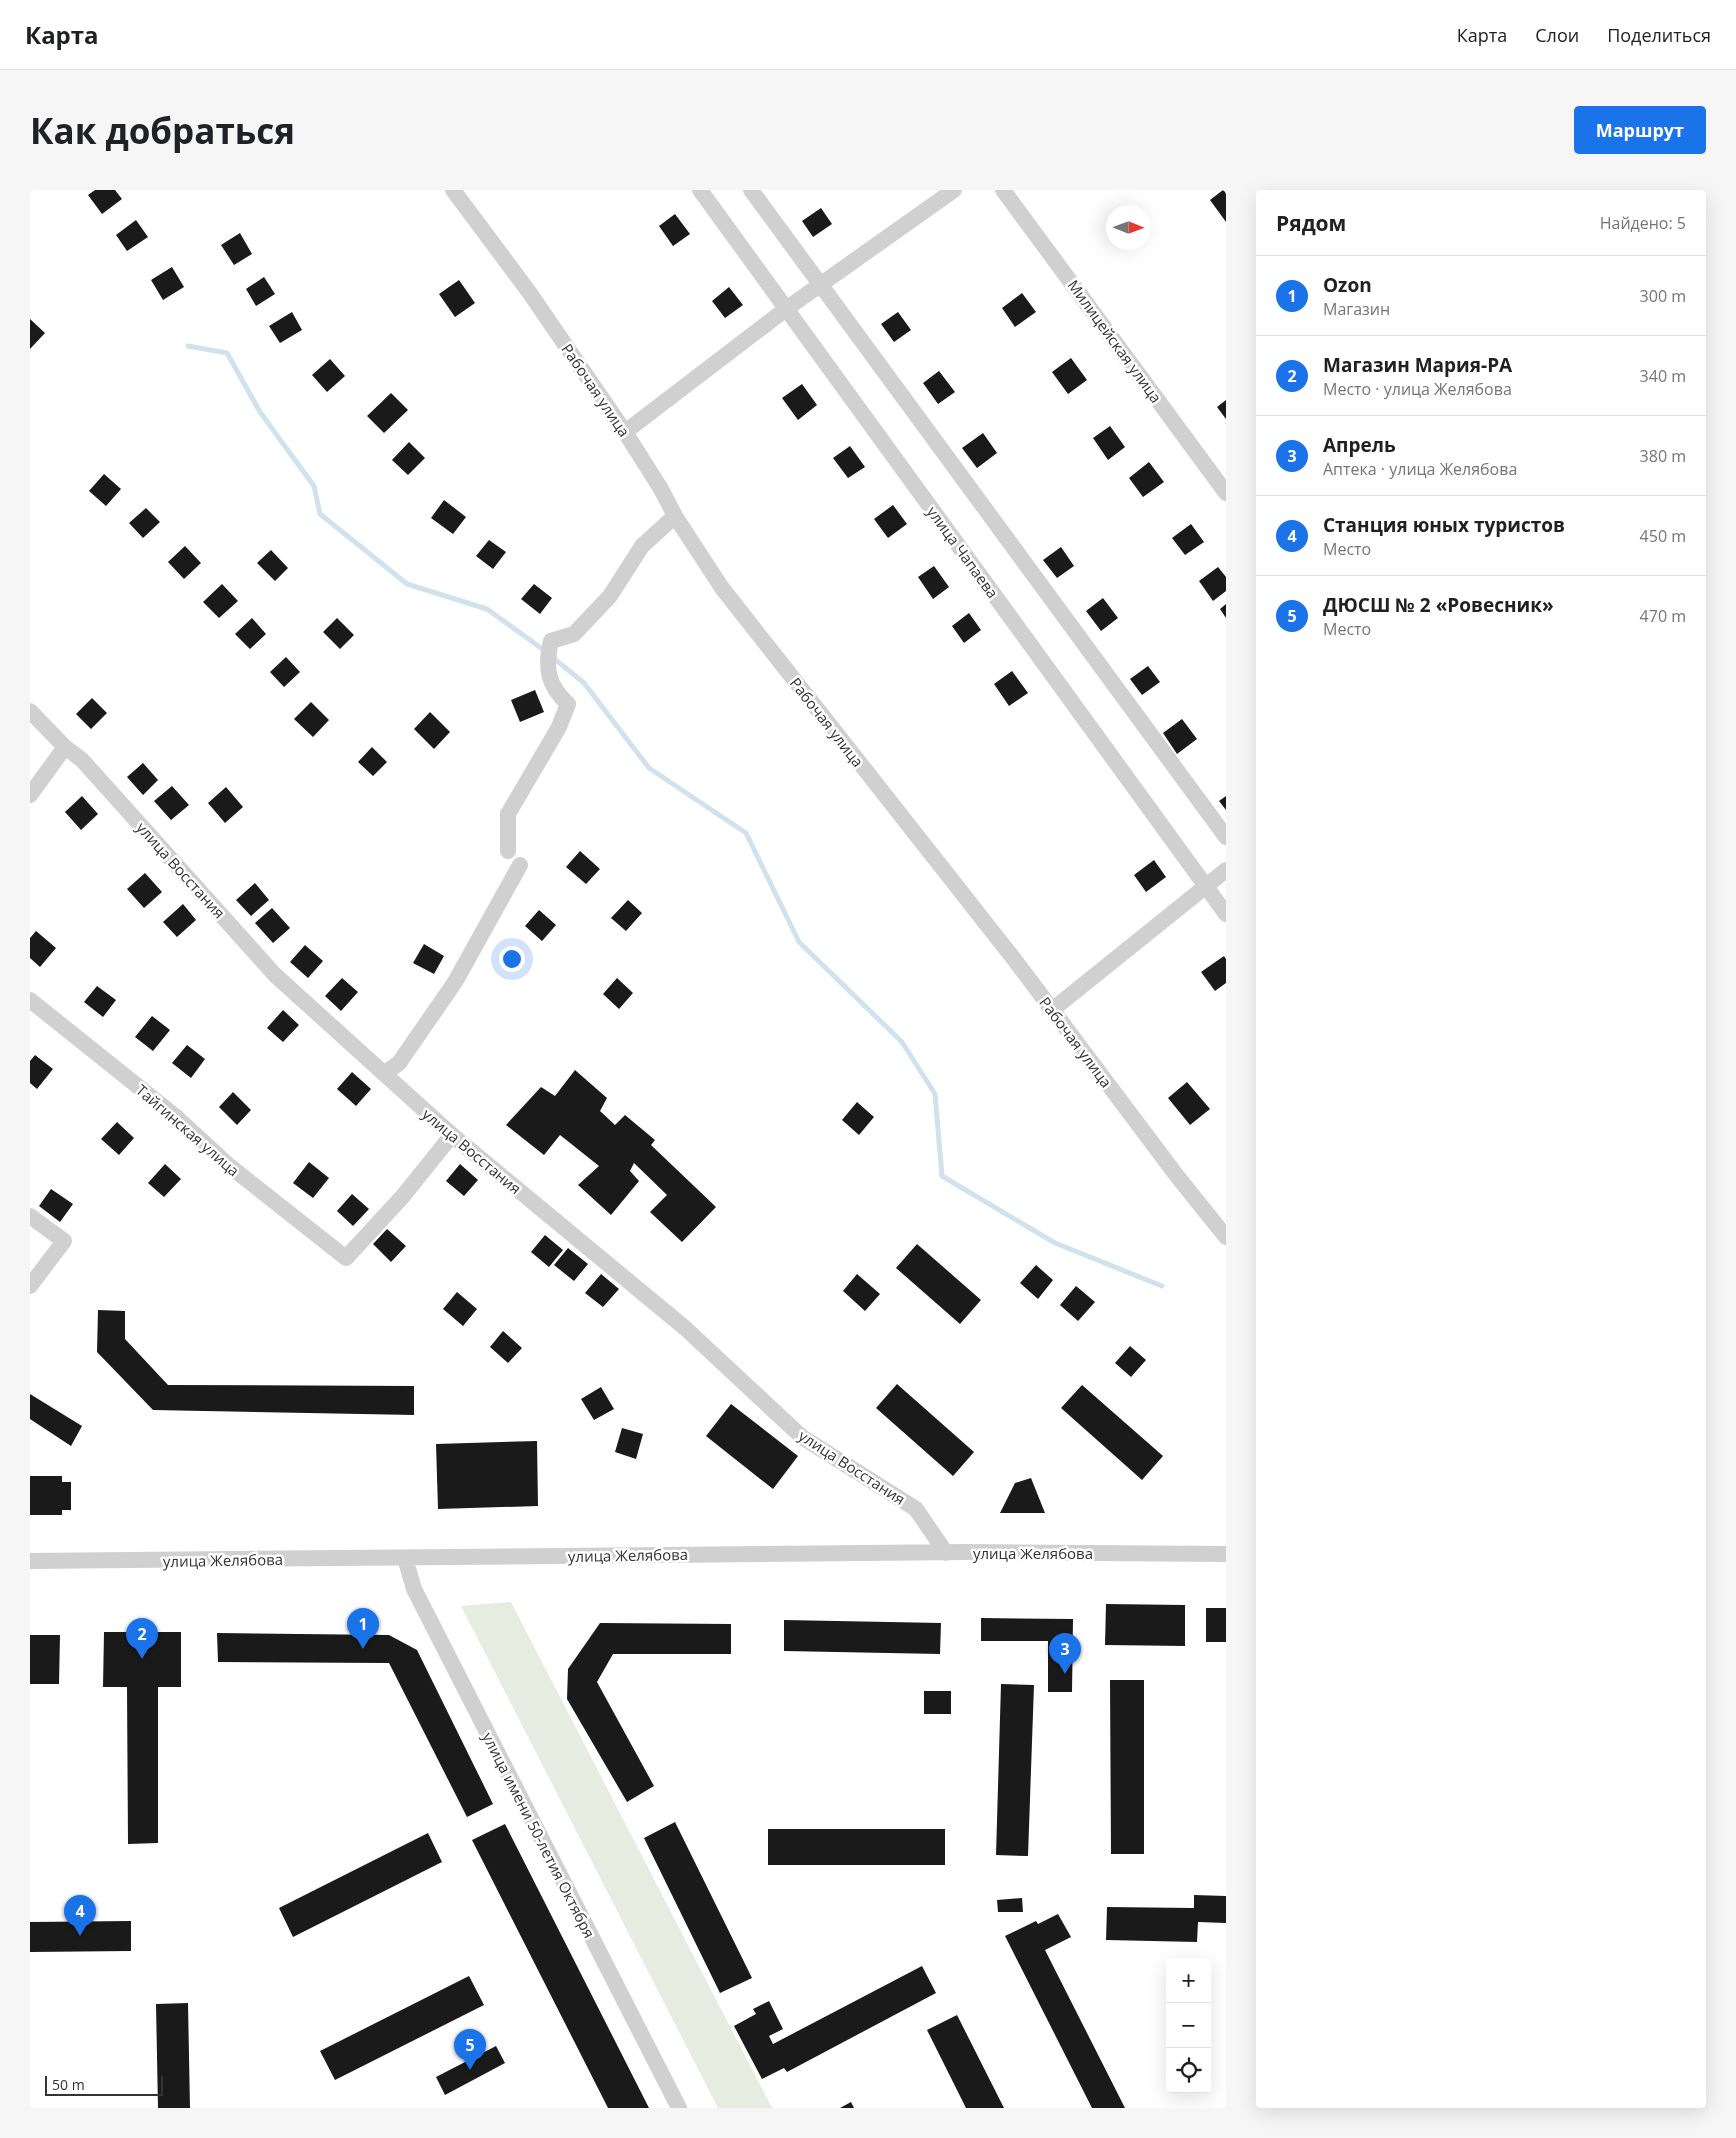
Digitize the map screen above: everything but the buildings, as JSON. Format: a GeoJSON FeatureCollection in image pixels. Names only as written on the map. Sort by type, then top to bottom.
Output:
{"type":"FeatureCollection","features":[{"type":"Feature","properties":{"kind":"street","name":"Рабочая улица"},"geometry":{"type":"LineString","coordinates":[[453,190],[529,292],[625,432],[661,489],[675,516],[722,588],[1052,1010],[1177,1176],[1226,1237]]}},
{"type":"Feature","properties":{"kind":"street","name":"улица Чапаева"},"geometry":{"type":"LineString","coordinates":[[700,190],[1226,914]]}},
{"type":"Feature","properties":{"kind":"street"},"geometry":{"type":"LineString","coordinates":[[751,190],[1226,837]]}},
{"type":"Feature","properties":{"kind":"street"},"geometry":{"type":"LineString","coordinates":[[625,432],[786,308],[954,190]]}},
{"type":"Feature","properties":{"kind":"street","name":"Милицейская улица"},"geometry":{"type":"LineString","coordinates":[[1003,190],[1226,493]]}},
{"type":"Feature","properties":{"kind":"street"},"geometry":{"type":"LineString","coordinates":[[508,851],[508,814],[559,728],[568,704],[554,692],[547,661],[551,641],[574,634],[610,596],[642,546],[675,516]]}},
{"type":"Feature","properties":{"kind":"street","name":"улица Восстания"},"geometry":{"type":"LineString","coordinates":[[30,711],[65,747],[82,760],[275,975],[452,1135],[685,1328],[802,1437],[916,1509],[946,1553]]}},
{"type":"Feature","properties":{"kind":"street"},"geometry":{"type":"LineString","coordinates":[[30,795],[65,747]]}},
{"type":"Feature","properties":{"kind":"street"},"geometry":{"type":"LineString","coordinates":[[384,1074],[399,1063],[455,982],[520,865]]}},
{"type":"Feature","properties":{"kind":"street"},"geometry":{"type":"LineString","coordinates":[[1052,1010],[1226,870]]}},
{"type":"Feature","properties":{"kind":"street","name":"Тайгинская улица"},"geometry":{"type":"LineString","coordinates":[[30,1000],[176,1116],[227,1164],[346,1258],[403,1196],[452,1135]]}},
{"type":"Feature","properties":{"kind":"street"},"geometry":{"type":"LineString","coordinates":[[30,1216],[64,1241],[30,1286]]}},
{"type":"Feature","properties":{"kind":"street","name":"улица Желябова"},"geometry":{"type":"LineString","coordinates":[[30,1561],[946,1553],[1226,1554]]}},
{"type":"Feature","properties":{"kind":"street","name":"улица имени 50-летия Октября"},"geometry":{"type":"LineString","coordinates":[[405,1558],[414,1589],[679,2108]]}},
{"type":"Feature","properties":{"kind":"shaded area"},"geometry":{"type":"Polygon","coordinates":[[[511,1602],[772,2108],[718,2108],[461,1606],[511,1602]]]}},
{"type":"Feature","properties":{"kind":"waterway"},"geometry":{"type":"LineString","coordinates":[[188,346],[227,353],[260,412],[314,486],[320,514],[407,584],[487,609],[545,651]]}},
{"type":"Feature","properties":{"kind":"waterway"},"geometry":{"type":"LineString","coordinates":[[551,656],[584,683],[649,768],[746,833],[799,942],[902,1042],[935,1094],[942,1176],[1055,1243],[1162,1286]]}},
{"type":"Feature","properties":{"kind":"place","name":"Ozon"},"geometry":{"type":"Point","coordinates":[363,1649]}},
{"type":"Feature","properties":{"kind":"place","name":"Магазин Мария-РА"},"geometry":{"type":"Point","coordinates":[142,1659]}},
{"type":"Feature","properties":{"kind":"place","name":"Апрель"},"geometry":{"type":"Point","coordinates":[1065,1674]}},
{"type":"Feature","properties":{"kind":"place","name":"Станция юных туристов"},"geometry":{"type":"Point","coordinates":[80,1936]}},
{"type":"Feature","properties":{"kind":"place","name":"ДЮСШ № 2 «Ровесник»"},"geometry":{"type":"Point","coordinates":[470,2070]}}]}
